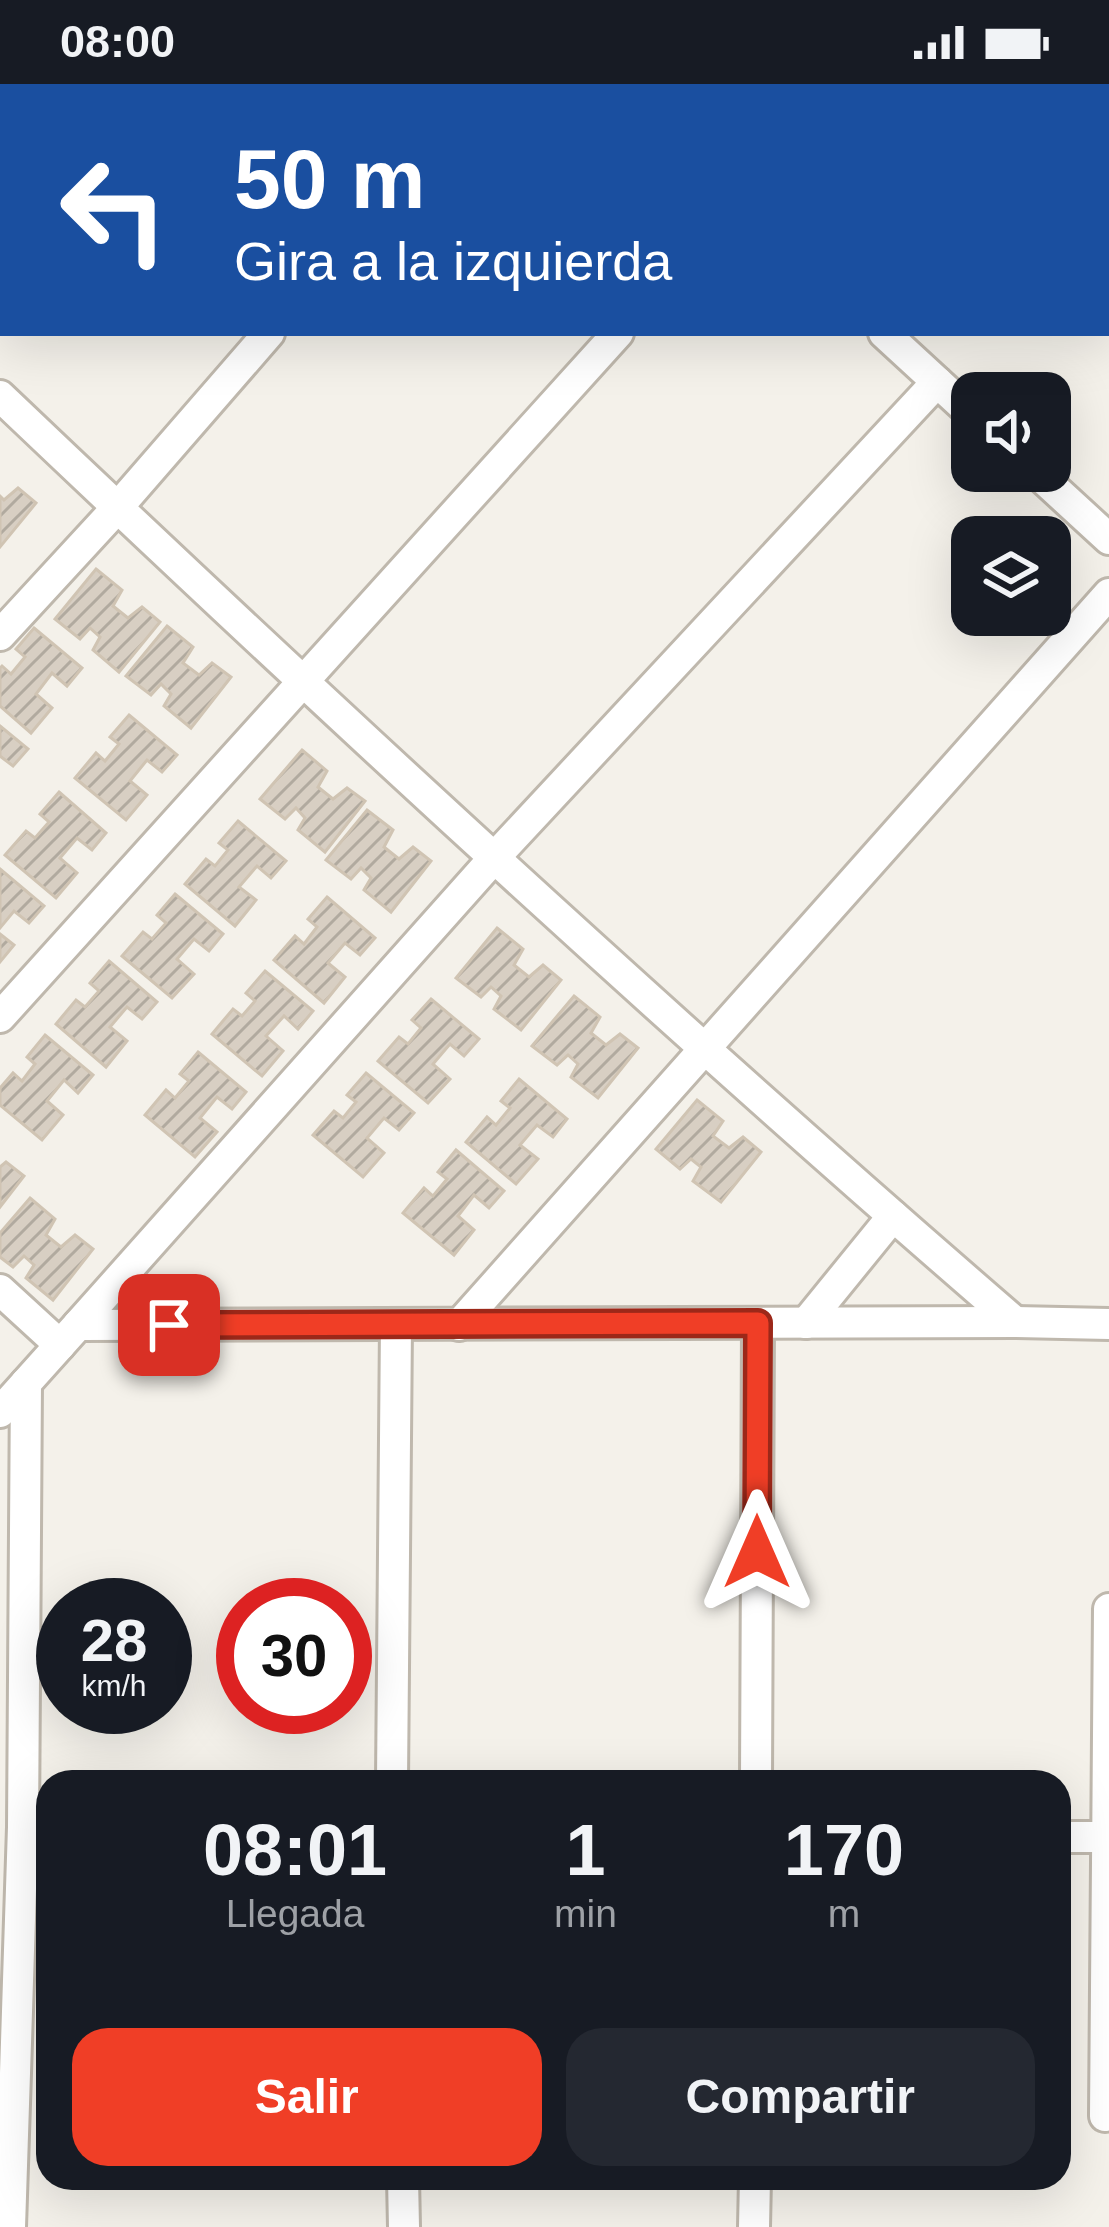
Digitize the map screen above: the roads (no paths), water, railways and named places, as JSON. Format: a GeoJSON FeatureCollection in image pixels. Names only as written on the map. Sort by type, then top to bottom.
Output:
{"type":"FeatureCollection","features":[{"type":"Feature","properties":{"kind":"street"},"geometry":{"type":"LineString","coordinates":[[0,635],[266,336]]}},
{"type":"Feature","properties":{"kind":"street"},"geometry":{"type":"LineString","coordinates":[[0,1017],[615,336]]}},
{"type":"Feature","properties":{"kind":"street"},"geometry":{"type":"LineString","coordinates":[[887,336],[951,395]]}},
{"type":"Feature","properties":{"kind":"street"},"geometry":{"type":"LineString","coordinates":[[0,1412],[494,858],[937,382]]}},
{"type":"Feature","properties":{"kind":"street"},"geometry":{"type":"LineString","coordinates":[[0,396],[494,858],[1016,1322]]}},
{"type":"Feature","properties":{"kind":"street"},"geometry":{"type":"LineString","coordinates":[[1058,492],[1109,538]]}},
{"type":"Feature","properties":{"kind":"street"},"geometry":{"type":"LineString","coordinates":[[459,1325],[1109,594]]}},
{"type":"Feature","properties":{"kind":"street"},"geometry":{"type":"LineString","coordinates":[[806,1323],[893,1216]]}},
{"type":"Feature","properties":{"kind":"street"},"geometry":{"type":"LineString","coordinates":[[0,1290],[69,1335],[396,1325],[1109,1324]]}},
{"type":"Feature","properties":{"kind":"street"},"geometry":{"type":"LineString","coordinates":[[756,1770],[758,1323]]}},
{"type":"Feature","properties":{"kind":"street"},"geometry":{"type":"LineString","coordinates":[[392,1770],[396,1325]]}},
{"type":"Feature","properties":{"kind":"street"},"geometry":{"type":"LineString","coordinates":[[10,2227],[3,2193],[35,1827],[26,1382]]}},
{"type":"Feature","properties":{"kind":"street"},"geometry":{"type":"LineString","coordinates":[[1105,2116],[1109,1609]]}},
{"type":"Feature","properties":{"kind":"street"},"geometry":{"type":"LineString","coordinates":[[1071,1837],[1107,1837]]}},
{"type":"Feature","properties":{"kind":"street"},"geometry":{"type":"LineString","coordinates":[[403,2190],[404,2227]]}},
{"type":"Feature","properties":{"kind":"street"},"geometry":{"type":"LineString","coordinates":[[754,2190],[754,2227]]}}]}
